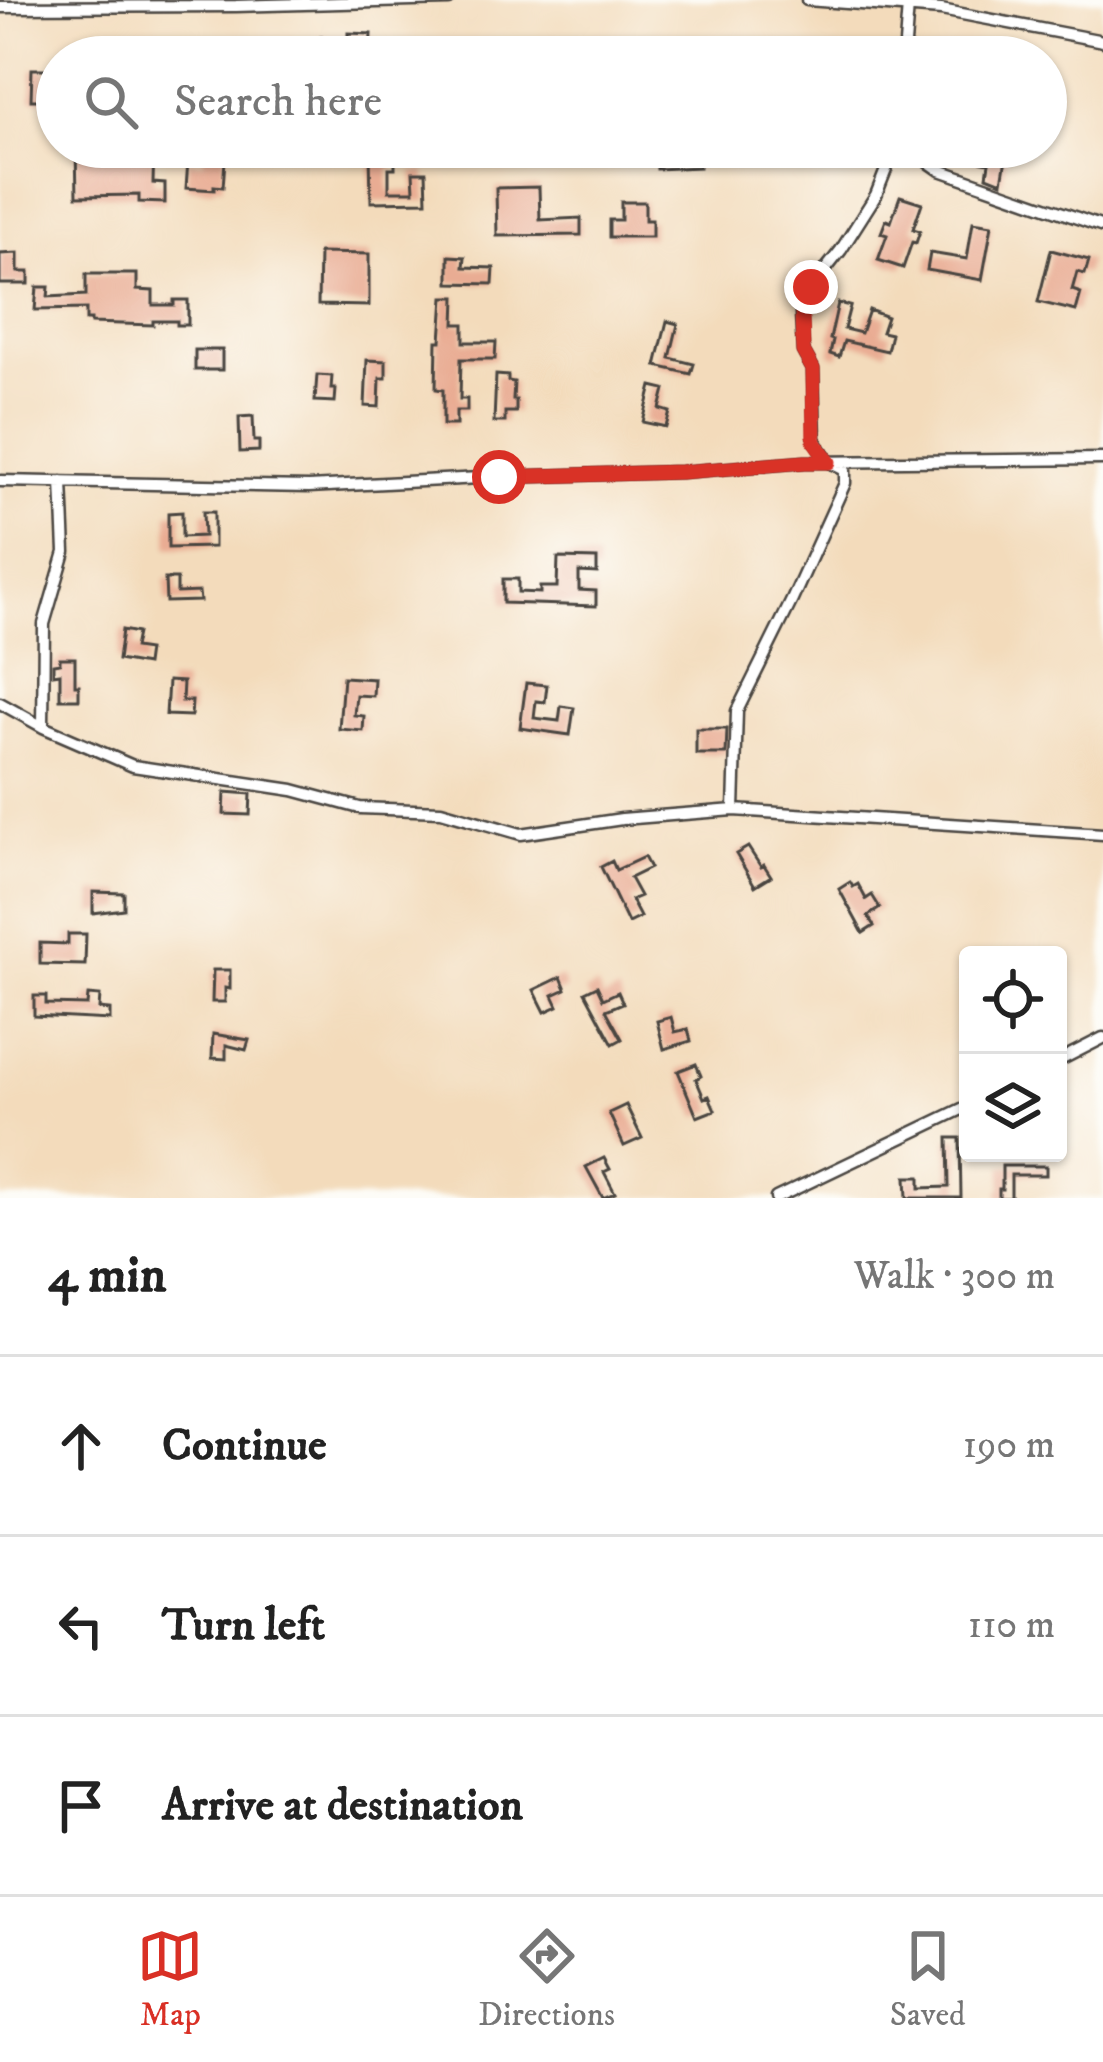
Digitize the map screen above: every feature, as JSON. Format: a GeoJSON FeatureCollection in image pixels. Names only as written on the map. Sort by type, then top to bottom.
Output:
{"type":"FeatureCollection","features":[{"type":"Feature","properties":{"kind":"street"},"geometry":{"type":"LineString","coordinates":[[0,7],[449,0]]}},
{"type":"Feature","properties":{"kind":"street"},"geometry":{"type":"LineString","coordinates":[[807,0],[943,5],[1103,41]]}},
{"type":"Feature","properties":{"kind":"street"},"geometry":{"type":"LineString","coordinates":[[906,36],[908,6]]}},
{"type":"Feature","properties":{"kind":"street"},"geometry":{"type":"LineString","coordinates":[[734,810],[737,711],[845,483],[845,470],[829,462],[814,441],[813,369],[803,351],[802,314],[811,287],[876,195],[887,168]]}},
{"type":"Feature","properties":{"kind":"street"},"geometry":{"type":"LineString","coordinates":[[937,168],[1103,227]]}},
{"type":"Feature","properties":{"kind":"street"},"geometry":{"type":"LineString","coordinates":[[0,481],[309,487],[681,472],[805,462],[1103,459]]}},
{"type":"Feature","properties":{"kind":"street"},"geometry":{"type":"LineString","coordinates":[[43,727],[44,624],[65,552],[62,482]]}},
{"type":"Feature","properties":{"kind":"street"},"geometry":{"type":"LineString","coordinates":[[0,703],[133,766],[293,790],[360,808],[441,812],[520,834],[734,810],[1103,834]]}},
{"type":"Feature","properties":{"kind":"street"},"geometry":{"type":"LineString","coordinates":[[1067,1056],[1103,1038]]}},
{"type":"Feature","properties":{"kind":"street"},"geometry":{"type":"LineString","coordinates":[[776,1198],[959,1110]]}},
{"type":"Feature","properties":{"kind":"building"},"geometry":{"type":"Polygon","coordinates":[[[32,69],[36,69],[36,100],[31,100],[32,69]]]}},
{"type":"Feature","properties":{"kind":"building"},"geometry":{"type":"Polygon","coordinates":[[[76,168],[153,168],[153,183],[165,184],[165,203],[139,202],[139,195],[77,196],[76,168]]]}},
{"type":"Feature","properties":{"kind":"building"},"geometry":{"type":"Polygon","coordinates":[[[187,168],[224,168],[223,187],[186,188],[187,168]]]}},
{"type":"Feature","properties":{"kind":"building"},"geometry":{"type":"Polygon","coordinates":[[[370,168],[389,168],[389,191],[414,191],[413,172],[426,172],[427,201],[371,202],[370,168]]]}},
{"type":"Feature","properties":{"kind":"building"},"geometry":{"type":"Polygon","coordinates":[[[988,168],[1004,168],[1002,182],[987,176],[988,168]]]}},
{"type":"Feature","properties":{"kind":"building"},"geometry":{"type":"Polygon","coordinates":[[[539,187],[540,220],[581,218],[581,235],[497,236],[496,188],[539,187]]]}},
{"type":"Feature","properties":{"kind":"building"},"geometry":{"type":"Polygon","coordinates":[[[900,196],[922,203],[913,229],[920,231],[903,268],[878,260],[887,235],[881,233],[886,220],[891,222],[900,196]]]}},
{"type":"Feature","properties":{"kind":"building"},"geometry":{"type":"Polygon","coordinates":[[[621,202],[645,202],[652,237],[609,237],[609,220],[621,220],[621,202]]]}},
{"type":"Feature","properties":{"kind":"building"},"geometry":{"type":"Polygon","coordinates":[[[973,222],[992,225],[982,280],[927,270],[930,253],[967,259],[973,222]]]}},
{"type":"Feature","properties":{"kind":"building"},"geometry":{"type":"Polygon","coordinates":[[[1051,250],[1089,260],[1085,274],[1077,272],[1072,290],[1081,293],[1076,311],[1038,302],[1051,250]]]}},
{"type":"Feature","properties":{"kind":"building"},"geometry":{"type":"Polygon","coordinates":[[[18,253],[18,272],[29,272],[29,284],[0,284],[0,254],[18,253]]]}},
{"type":"Feature","properties":{"kind":"building"},"geometry":{"type":"Polygon","coordinates":[[[319,253],[369,254],[369,306],[318,305],[319,253]]]}},
{"type":"Feature","properties":{"kind":"building"},"geometry":{"type":"Polygon","coordinates":[[[449,256],[465,257],[464,267],[494,268],[493,284],[449,283],[449,256]]]}},
{"type":"Feature","properties":{"kind":"building"},"geometry":{"type":"Polygon","coordinates":[[[86,274],[137,274],[137,290],[153,291],[153,305],[188,300],[188,325],[177,325],[177,321],[91,323],[86,320],[86,309],[35,310],[37,287],[49,287],[48,297],[86,295],[86,274]]]}},
{"type":"Feature","properties":{"kind":"building"},"geometry":{"type":"Polygon","coordinates":[[[444,297],[456,297],[455,324],[464,324],[464,342],[496,342],[495,359],[461,359],[460,399],[467,399],[467,411],[456,411],[456,425],[443,425],[443,390],[436,389],[444,297]]]}},
{"type":"Feature","properties":{"kind":"building"},"geometry":{"type":"Polygon","coordinates":[[[838,303],[850,306],[844,329],[861,333],[869,310],[887,317],[882,332],[891,334],[887,351],[844,341],[839,357],[830,354],[838,303]]]}},
{"type":"Feature","properties":{"kind":"building"},"geometry":{"type":"Polygon","coordinates":[[[667,321],[678,324],[670,358],[694,364],[691,374],[656,366],[667,321]]]}},
{"type":"Feature","properties":{"kind":"building"},"geometry":{"type":"Polygon","coordinates":[[[195,350],[222,350],[222,370],[195,370],[195,350]]]}},
{"type":"Feature","properties":{"kind":"building"},"geometry":{"type":"Polygon","coordinates":[[[367,360],[386,361],[379,407],[365,406],[367,360]]]}},
{"type":"Feature","properties":{"kind":"building"},"geometry":{"type":"Polygon","coordinates":[[[317,375],[332,376],[335,402],[315,401],[317,375]]]}},
{"type":"Feature","properties":{"kind":"building"},"geometry":{"type":"Polygon","coordinates":[[[496,375],[514,382],[516,412],[505,412],[505,422],[494,422],[496,375]]]}},
{"type":"Feature","properties":{"kind":"building"},"geometry":{"type":"Polygon","coordinates":[[[652,386],[665,389],[660,409],[670,412],[666,427],[643,422],[652,386]]]}},
{"type":"Feature","properties":{"kind":"building"},"geometry":{"type":"Polygon","coordinates":[[[253,416],[259,451],[240,452],[239,417],[253,416]]]}},
{"type":"Feature","properties":{"kind":"building"},"geometry":{"type":"Polygon","coordinates":[[[182,512],[182,537],[204,536],[203,512],[214,512],[214,547],[168,548],[168,513],[182,512]]]}},
{"type":"Feature","properties":{"kind":"building"},"geometry":{"type":"Polygon","coordinates":[[[558,558],[597,559],[597,573],[579,572],[579,590],[596,591],[596,606],[503,603],[503,579],[518,579],[518,592],[540,593],[540,587],[557,587],[558,558]]]}},
{"type":"Feature","properties":{"kind":"building"},"geometry":{"type":"Polygon","coordinates":[[[165,579],[177,579],[177,593],[199,592],[200,601],[166,602],[165,579]]]}},
{"type":"Feature","properties":{"kind":"building"},"geometry":{"type":"Polygon","coordinates":[[[122,630],[137,633],[134,648],[148,650],[146,665],[118,660],[122,630]]]}},
{"type":"Feature","properties":{"kind":"building"},"geometry":{"type":"Polygon","coordinates":[[[60,658],[75,658],[79,699],[60,699],[60,673],[53,674],[53,664],[60,663],[60,658]]]}},
{"type":"Feature","properties":{"kind":"building"},"geometry":{"type":"Polygon","coordinates":[[[343,677],[374,679],[373,696],[356,695],[354,715],[364,716],[363,731],[339,729],[343,677]]]}},
{"type":"Feature","properties":{"kind":"building"},"geometry":{"type":"Polygon","coordinates":[[[168,681],[183,682],[182,701],[192,701],[191,716],[166,715],[168,681]]]}},
{"type":"Feature","properties":{"kind":"building"},"geometry":{"type":"Polygon","coordinates":[[[526,683],[547,685],[545,702],[536,701],[534,718],[559,721],[561,706],[574,708],[570,735],[520,728],[526,683]]]}},
{"type":"Feature","properties":{"kind":"building"},"geometry":{"type":"Polygon","coordinates":[[[696,729],[727,729],[726,754],[696,754],[696,729]]]}},
{"type":"Feature","properties":{"kind":"building"},"geometry":{"type":"Polygon","coordinates":[[[225,792],[251,794],[250,815],[224,814],[225,792]]]}},
{"type":"Feature","properties":{"kind":"building"},"geometry":{"type":"Polygon","coordinates":[[[748,847],[771,876],[755,886],[736,854],[748,847]]]}},
{"type":"Feature","properties":{"kind":"building"},"geometry":{"type":"Polygon","coordinates":[[[644,857],[650,868],[630,878],[640,896],[631,900],[640,917],[628,923],[601,867],[612,861],[616,870],[644,857]]]}},
{"type":"Feature","properties":{"kind":"building"},"geometry":{"type":"Polygon","coordinates":[[[850,882],[853,887],[858,884],[866,899],[872,895],[880,908],[868,916],[874,926],[863,933],[839,889],[850,882]]]}},
{"type":"Feature","properties":{"kind":"building"},"geometry":{"type":"Polygon","coordinates":[[[93,892],[124,893],[124,909],[93,913],[93,892]]]}},
{"type":"Feature","properties":{"kind":"building"},"geometry":{"type":"Polygon","coordinates":[[[68,934],[86,934],[85,965],[40,964],[40,943],[68,944],[68,934]]]}},
{"type":"Feature","properties":{"kind":"building"},"geometry":{"type":"Polygon","coordinates":[[[213,970],[230,970],[225,1002],[212,1002],[213,970]]]}},
{"type":"Feature","properties":{"kind":"building"},"geometry":{"type":"Polygon","coordinates":[[[561,977],[566,989],[553,995],[558,1006],[545,1012],[534,990],[561,977]]]}},
{"type":"Feature","properties":{"kind":"building"},"geometry":{"type":"Polygon","coordinates":[[[597,986],[603,999],[618,992],[623,1003],[606,1010],[622,1039],[613,1044],[585,992],[597,986]]]}},
{"type":"Feature","properties":{"kind":"building"},"geometry":{"type":"Polygon","coordinates":[[[88,995],[100,996],[99,1009],[110,1010],[110,1020],[34,1016],[34,996],[46,996],[46,1004],[87,1005],[88,995]]]}},
{"type":"Feature","properties":{"kind":"building"},"geometry":{"type":"Polygon","coordinates":[[[671,1017],[675,1032],[688,1029],[691,1041],[664,1049],[657,1021],[671,1017]]]}},
{"type":"Feature","properties":{"kind":"building"},"geometry":{"type":"Polygon","coordinates":[[[213,1034],[249,1040],[246,1050],[226,1045],[226,1059],[212,1058],[213,1034]]]}},
{"type":"Feature","properties":{"kind":"building"},"geometry":{"type":"Polygon","coordinates":[[[696,1064],[701,1076],[696,1079],[715,1110],[697,1117],[678,1071],[696,1064]]]}},
{"type":"Feature","properties":{"kind":"building"},"geometry":{"type":"Polygon","coordinates":[[[626,1105],[642,1138],[624,1146],[609,1113],[626,1105]]]}},
{"type":"Feature","properties":{"kind":"building"},"geometry":{"type":"Polygon","coordinates":[[[948,1138],[959,1138],[961,1198],[907,1198],[906,1177],[920,1177],[920,1188],[949,1187],[948,1138]]]}},
{"type":"Feature","properties":{"kind":"building"},"geometry":{"type":"Polygon","coordinates":[[[604,1158],[610,1169],[604,1172],[615,1193],[603,1198],[586,1167],[604,1158]]]}},
{"type":"Feature","properties":{"kind":"building"},"geometry":{"type":"Polygon","coordinates":[[[1002,1166],[1046,1166],[1046,1175],[1011,1175],[1011,1198],[999,1198],[1002,1166]]]}},
{"type":"Feature","properties":{"kind":"route"},"geometry":{"type":"LineString","coordinates":[[499,477],[829,462],[814,441],[813,369],[803,351],[802,314],[811,287]]}}]}
